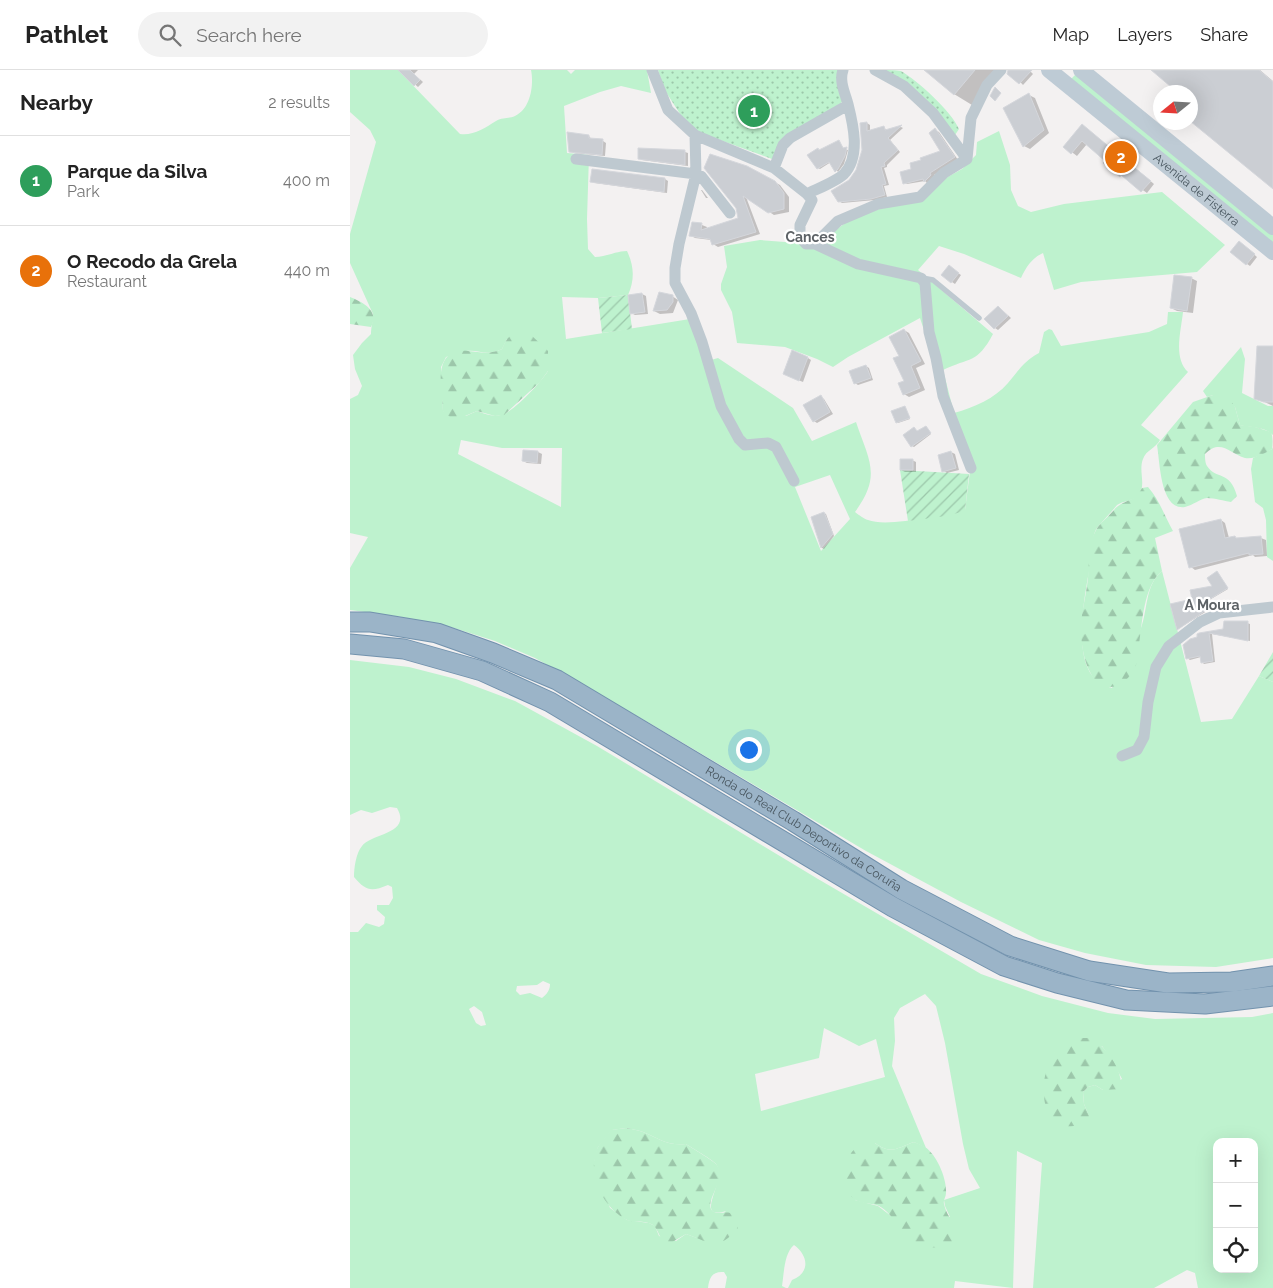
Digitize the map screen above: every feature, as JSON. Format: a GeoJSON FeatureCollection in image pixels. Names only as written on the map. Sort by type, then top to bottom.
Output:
{"type":"FeatureCollection","features":[{"type":"Feature","properties":{"kind":"highway","name":"Ronda do Real Club Deportivo da Coruña"},"geometry":{"type":"LineString","coordinates":[[350,622],[370,622],[437,633],[494,653],[557,680],[793,821],[901,889],[1010,946],[1089,971],[1168,983],[1232,982],[1273,976]]}},
{"type":"Feature","properties":{"kind":"highway","name":"Ronda do Real Club Deportivo da Coruña"},"geometry":{"type":"LineString","coordinates":[[350,644],[404,649],[465,666],[550,702],[892,907],[1004,966],[1057,983],[1126,1000],[1205,1004],[1273,996]]}},
{"type":"Feature","properties":{"kind":"main road","name":"Avenida de Fisterra"},"geometry":{"type":"LineString","coordinates":[[1049,70],[1273,252]]}},
{"type":"Feature","properties":{"kind":"main road","name":"Avenida de Fisterra"},"geometry":{"type":"LineString","coordinates":[[1081,70],[1273,226]]}},
{"type":"Feature","properties":{"kind":"street"},"geometry":{"type":"LineString","coordinates":[[652,70],[668,110],[695,135],[774,168],[807,194],[812,200],[800,225],[800,237],[806,244],[815,244],[858,264],[921,278],[927,292],[929,332],[943,396],[971,468]]}},
{"type":"Feature","properties":{"kind":"street"},"geometry":{"type":"LineString","coordinates":[[807,194],[844,174],[852,161],[854,145],[848,105],[842,82],[843,70]]}},
{"type":"Feature","properties":{"kind":"street"},"geometry":{"type":"LineString","coordinates":[[875,70],[904,86],[933,113],[967,159]]}},
{"type":"Feature","properties":{"kind":"street"},"geometry":{"type":"LineString","coordinates":[[967,159],[971,118],[987,85],[1001,70]]}},
{"type":"Feature","properties":{"kind":"street"},"geometry":{"type":"LineString","coordinates":[[774,168],[783,145],[790,138],[848,105]]}},
{"type":"Feature","properties":{"kind":"street"},"geometry":{"type":"LineString","coordinates":[[695,135],[696,174],[678,244],[674,268],[675,283],[691,313],[702,342],[721,406],[733,430],[745,445],[768,443],[776,447],[794,481]]}},
{"type":"Feature","properties":{"kind":"street"},"geometry":{"type":"LineString","coordinates":[[576,159],[696,174],[701,176],[730,213]]}},
{"type":"Feature","properties":{"kind":"street"},"geometry":{"type":"LineString","coordinates":[[815,244],[838,222],[878,204],[920,197],[944,173],[967,159]]}},
{"type":"Feature","properties":{"kind":"street"},"geometry":{"type":"LineString","coordinates":[[1122,756],[1137,750],[1144,737],[1148,702],[1156,667],[1168,646],[1200,622],[1219,613],[1273,607]]}},
{"type":"Feature","properties":{"kind":"lane"},"geometry":{"type":"LineString","coordinates":[[921,278],[933,280],[979,318]]}},
{"type":"Feature","properties":{"kind":"green space"},"geometry":{"type":"Polygon","coordinates":[[[350,70],[398,70],[460,134],[470,134],[499,120],[513,117],[525,108],[530,96],[531,70],[567,70],[571,74],[575,70],[647,70],[651,93],[621,86],[564,106],[567,153],[589,155],[588,249],[595,257],[627,251],[633,273],[628,295],[598,298],[562,297],[566,339],[690,319],[711,360],[718,358],[793,408],[812,441],[856,422],[869,458],[871,478],[863,499],[855,512],[866,519],[877,522],[901,521],[965,510],[970,471],[920,318],[833,367],[785,347],[737,343],[732,312],[721,290],[721,284],[727,267],[724,246],[760,240],[798,243],[822,240],[848,221],[879,209],[918,201],[944,179],[962,169],[976,155],[977,142],[999,131],[1010,165],[1011,190],[1018,206],[1031,212],[1064,204],[1162,192],[1225,245],[1197,272],[1081,282],[1054,290],[1043,253],[1030,263],[1021,278],[964,254],[939,246],[918,270],[993,334],[977,355],[943,370],[954,413],[984,402],[1003,389],[1026,362],[1039,353],[1044,332],[1049,329],[1052,330],[1061,346],[1149,332],[1167,324],[1168,312],[1183,312],[1179,352],[1183,366],[1188,372],[1141,425],[1160,440],[1146,453],[1143,459],[1141,492],[1136,498],[1117,505],[1095,531],[1083,616],[1084,654],[1088,669],[1098,681],[1112,688],[1141,628],[1150,590],[1162,571],[1201,722],[1232,719],[1259,676],[1273,682],[1273,958],[1216,967],[1146,965],[1085,953],[1039,940],[961,902],[866,851],[535,658],[495,641],[454,628],[402,617],[350,610],[350,568],[368,537],[350,533],[350,399],[358,395],[362,386],[355,369],[353,355],[371,334],[373,314],[350,263],[350,234],[376,142],[370,130],[350,112],[350,70]],[[507,339],[502,349],[496,351],[487,353],[463,351],[446,357],[441,367],[443,411],[466,416],[477,411],[498,416],[520,403],[540,382],[548,371],[507,339]],[[461,440],[458,454],[561,507],[562,448],[502,448],[461,440]],[[830,475],[795,487],[821,551],[850,519],[830,475]]]}},
{"type":"Feature","properties":{"kind":"green space"},"geometry":{"type":"Polygon","coordinates":[[[658,70],[839,70],[843,100],[839,106],[772,159],[698,132],[682,117],[664,89],[658,70]]]}},
{"type":"Feature","properties":{"kind":"green space"},"geometry":{"type":"Polygon","coordinates":[[[882,70],[901,71],[925,89],[955,122],[959,129],[955,135],[882,70]]]}},
{"type":"Feature","properties":{"kind":"green space"},"geometry":{"type":"Polygon","coordinates":[[[1076,74],[1273,234],[1273,245],[1070,80],[1076,74]]]}},
{"type":"Feature","properties":{"kind":"green space"},"geometry":{"type":"Polygon","coordinates":[[[628,295],[632,329],[602,333],[598,298],[628,295]]]}},
{"type":"Feature","properties":{"kind":"green space"},"geometry":{"type":"Polygon","coordinates":[[[350,297],[360,301],[371,311],[373,321],[371,327],[350,324],[350,297]]]}},
{"type":"Feature","properties":{"kind":"green space"},"geometry":{"type":"Polygon","coordinates":[[[520,330],[531,335],[548,351],[548,371],[540,382],[504,415],[495,416],[477,411],[458,419],[451,418],[443,411],[441,381],[441,371],[448,356],[456,352],[489,353],[498,351],[502,349],[511,335],[520,330]]]}},
{"type":"Feature","properties":{"kind":"green space"},"geometry":{"type":"Polygon","coordinates":[[[1241,347],[1245,359],[1242,393],[1268,406],[1273,406],[1273,435],[1262,429],[1240,425],[1235,407],[1213,395],[1207,397],[1203,391],[1241,347]]]}},
{"type":"Feature","properties":{"kind":"green space"},"geometry":{"type":"Polygon","coordinates":[[[1213,395],[1229,398],[1235,407],[1240,425],[1271,432],[1273,440],[1272,449],[1259,456],[1245,458],[1225,448],[1216,447],[1211,449],[1205,454],[1207,466],[1214,473],[1231,482],[1237,496],[1231,502],[1207,498],[1185,507],[1177,506],[1170,501],[1166,494],[1157,445],[1193,402],[1213,395]]]}},
{"type":"Feature","properties":{"kind":"green space"},"geometry":{"type":"Polygon","coordinates":[[[1273,447],[1273,561],[1267,557],[1266,520],[1263,508],[1255,502],[1251,469],[1253,458],[1273,447]]]}},
{"type":"Feature","properties":{"kind":"green space"},"geometry":{"type":"Polygon","coordinates":[[[900,470],[969,474],[965,511],[946,516],[908,521],[900,470]]]}},
{"type":"Feature","properties":{"kind":"green space"},"geometry":{"type":"Polygon","coordinates":[[[1148,487],[1159,503],[1173,531],[1155,538],[1162,571],[1151,585],[1145,605],[1135,668],[1131,675],[1119,685],[1106,687],[1100,685],[1090,672],[1081,640],[1081,620],[1088,578],[1090,547],[1097,528],[1121,504],[1136,496],[1142,488],[1148,487]]]}},
{"type":"Feature","properties":{"kind":"green space"},"geometry":{"type":"Polygon","coordinates":[[[1273,652],[1273,682],[1259,676],[1273,652]]]}},
{"type":"Feature","properties":{"kind":"green space"},"geometry":{"type":"Polygon","coordinates":[[[350,660],[409,667],[456,679],[515,701],[597,746],[818,879],[981,974],[1042,996],[1108,1013],[1155,1019],[1252,1017],[1273,1013],[1273,1288],[1198,1288],[1195,1273],[1187,1270],[1154,1288],[1033,1288],[1042,1163],[1017,1151],[1013,1288],[955,1281],[954,1288],[788,1288],[792,1280],[802,1273],[805,1264],[803,1254],[794,1245],[788,1253],[785,1264],[782,1286],[786,1288],[725,1288],[727,1277],[724,1272],[720,1272],[712,1276],[708,1288],[350,1288],[350,932],[358,932],[366,923],[379,927],[384,924],[385,917],[377,910],[377,905],[389,905],[393,898],[392,887],[388,885],[377,889],[366,888],[354,877],[354,869],[362,846],[395,828],[399,823],[400,817],[397,808],[390,807],[372,813],[361,810],[350,815],[350,660]],[[543,981],[537,985],[517,986],[516,991],[520,995],[530,993],[542,998],[548,992],[550,984],[543,981]],[[925,994],[900,1008],[894,1018],[895,1041],[892,1066],[926,1148],[914,1142],[890,1150],[875,1143],[855,1200],[878,1206],[891,1216],[950,1217],[944,1200],[980,1188],[969,1169],[936,1006],[925,994]],[[474,1006],[469,1009],[476,1023],[481,1026],[486,1025],[482,1012],[474,1006]],[[824,1028],[819,1058],[755,1074],[761,1111],[885,1077],[876,1039],[859,1046],[824,1028]],[[1102,1046],[1054,1053],[1089,1116],[1084,1104],[1083,1092],[1088,1087],[1095,1085],[1103,1090],[1122,1079],[1102,1046]],[[626,1128],[612,1130],[598,1147],[594,1163],[610,1208],[627,1220],[649,1223],[655,1226],[659,1236],[676,1241],[686,1234],[697,1238],[726,1211],[716,1213],[712,1210],[711,1205],[718,1180],[718,1171],[716,1164],[707,1157],[686,1144],[669,1143],[641,1131],[626,1128]]]}},
{"type":"Feature","properties":{"kind":"green space"},"geometry":{"type":"Polygon","coordinates":[[[1081,1038],[1093,1038],[1109,1054],[1117,1067],[1121,1089],[1103,1090],[1095,1085],[1088,1087],[1083,1092],[1084,1104],[1089,1116],[1086,1123],[1068,1126],[1055,1121],[1048,1111],[1044,1096],[1044,1080],[1048,1064],[1055,1051],[1065,1042],[1081,1038]]]}},
{"type":"Feature","properties":{"kind":"green space"},"geometry":{"type":"Polygon","coordinates":[[[626,1128],[641,1131],[669,1143],[686,1144],[716,1164],[720,1175],[711,1199],[711,1209],[717,1213],[726,1212],[734,1215],[738,1228],[731,1236],[719,1243],[714,1243],[686,1234],[669,1244],[664,1243],[651,1224],[625,1219],[610,1206],[603,1197],[595,1178],[594,1158],[598,1146],[611,1130],[626,1128]]]}},
{"type":"Feature","properties":{"kind":"green space"},"geometry":{"type":"Polygon","coordinates":[[[914,1142],[924,1146],[929,1151],[937,1161],[943,1174],[946,1187],[944,1204],[957,1234],[954,1248],[945,1250],[917,1244],[907,1236],[885,1210],[876,1205],[857,1201],[848,1191],[845,1178],[846,1164],[852,1151],[857,1147],[875,1143],[890,1150],[914,1142]]]}},
{"type":"Feature","properties":{"kind":"building"},"geometry":{"type":"Polygon","coordinates":[[[398,70],[410,70],[420,80],[414,86],[398,70]]]}},
{"type":"Feature","properties":{"kind":"building"},"geometry":{"type":"Polygon","coordinates":[[[924,70],[975,70],[954,95],[924,70]]]}},
{"type":"Feature","properties":{"kind":"building"},"geometry":{"type":"Polygon","coordinates":[[[1008,70],[1032,70],[1019,84],[1007,74],[1008,70]]]}},
{"type":"Feature","properties":{"kind":"building"},"geometry":{"type":"Polygon","coordinates":[[[1151,70],[1259,70],[1273,82],[1273,189],[1198,128],[1198,85],[1169,85],[1151,70]]]}},
{"type":"Feature","properties":{"kind":"building"},"geometry":{"type":"Polygon","coordinates":[[[995,87],[1001,93],[995,101],[990,96],[995,87]]]}},
{"type":"Feature","properties":{"kind":"building"},"geometry":{"type":"Polygon","coordinates":[[[1029,93],[1044,130],[1023,147],[1003,108],[1029,93]]]}},
{"type":"Feature","properties":{"kind":"building"},"geometry":{"type":"Polygon","coordinates":[[[867,122],[867,131],[884,126],[885,130],[902,125],[888,138],[898,150],[884,163],[885,166],[881,167],[886,184],[882,185],[885,195],[871,199],[838,202],[831,191],[849,180],[856,170],[862,150],[860,123],[867,122]]]}},
{"type":"Feature","properties":{"kind":"building"},"geometry":{"type":"Polygon","coordinates":[[[1082,124],[1113,150],[1115,148],[1132,162],[1130,164],[1151,181],[1141,192],[1103,163],[1105,161],[1082,141],[1071,154],[1063,147],[1082,124]]]}},
{"type":"Feature","properties":{"kind":"building"},"geometry":{"type":"Polygon","coordinates":[[[935,128],[955,157],[930,173],[931,175],[924,182],[923,179],[903,184],[900,172],[911,169],[910,163],[940,151],[929,133],[935,128]]]}},
{"type":"Feature","properties":{"kind":"building"},"geometry":{"type":"Polygon","coordinates":[[[567,132],[589,135],[589,138],[603,139],[602,155],[569,152],[567,132]]]}},
{"type":"Feature","properties":{"kind":"building"},"geometry":{"type":"Polygon","coordinates":[[[839,140],[843,148],[847,147],[845,156],[838,169],[835,172],[829,162],[817,169],[807,155],[818,148],[819,150],[839,140]]]}},
{"type":"Feature","properties":{"kind":"building"},"geometry":{"type":"Polygon","coordinates":[[[638,148],[685,150],[685,165],[638,159],[638,148]]]}},
{"type":"Feature","properties":{"kind":"building"},"geometry":{"type":"Polygon","coordinates":[[[710,154],[747,166],[775,181],[784,193],[784,209],[768,213],[743,196],[756,232],[712,245],[710,239],[689,236],[692,222],[702,223],[701,230],[738,218],[736,208],[704,168],[710,154]]]}},
{"type":"Feature","properties":{"kind":"building"},"geometry":{"type":"Polygon","coordinates":[[[592,169],[665,178],[664,192],[590,182],[592,169]]]}},
{"type":"Feature","properties":{"kind":"building"},"geometry":{"type":"Polygon","coordinates":[[[1239,241],[1255,254],[1246,265],[1230,252],[1239,241]]]}},
{"type":"Feature","properties":{"kind":"building"},"geometry":{"type":"Polygon","coordinates":[[[949,265],[959,273],[951,283],[941,275],[949,265]]]}},
{"type":"Feature","properties":{"kind":"building"},"geometry":{"type":"Polygon","coordinates":[[[1174,275],[1192,277],[1187,311],[1170,308],[1174,275]]]}},
{"type":"Feature","properties":{"kind":"building"},"geometry":{"type":"Polygon","coordinates":[[[659,292],[673,295],[673,302],[667,310],[653,311],[659,292]]]}},
{"type":"Feature","properties":{"kind":"building"},"geometry":{"type":"Polygon","coordinates":[[[642,293],[645,312],[630,314],[628,295],[642,293]]]}},
{"type":"Feature","properties":{"kind":"building"},"geometry":{"type":"Polygon","coordinates":[[[998,306],[1008,316],[994,329],[984,319],[998,306]]]}},
{"type":"Feature","properties":{"kind":"building"},"geometry":{"type":"Polygon","coordinates":[[[904,329],[921,361],[911,366],[920,388],[903,395],[898,383],[904,381],[893,358],[899,356],[889,337],[904,329]]]}},
{"type":"Feature","properties":{"kind":"building"},"geometry":{"type":"Polygon","coordinates":[[[1257,346],[1273,346],[1273,402],[1254,399],[1257,346]]]}},
{"type":"Feature","properties":{"kind":"building"},"geometry":{"type":"Polygon","coordinates":[[[792,350],[808,357],[799,381],[783,374],[792,350]]]}},
{"type":"Feature","properties":{"kind":"building"},"geometry":{"type":"Polygon","coordinates":[[[866,365],[871,378],[854,384],[849,371],[866,365]]]}},
{"type":"Feature","properties":{"kind":"building"},"geometry":{"type":"Polygon","coordinates":[[[821,395],[830,412],[813,422],[803,405],[821,395]]]}},
{"type":"Feature","properties":{"kind":"building"},"geometry":{"type":"Polygon","coordinates":[[[905,406],[910,418],[896,423],[891,411],[905,406]]]}},
{"type":"Feature","properties":{"kind":"building"},"geometry":{"type":"Polygon","coordinates":[[[926,426],[931,433],[911,447],[903,435],[914,427],[917,431],[926,426]]]}},
{"type":"Feature","properties":{"kind":"building"},"geometry":{"type":"Polygon","coordinates":[[[523,450],[538,451],[537,463],[522,461],[523,450]]]}},
{"type":"Feature","properties":{"kind":"building"},"geometry":{"type":"Polygon","coordinates":[[[951,451],[956,468],[942,472],[938,455],[951,451]]]}},
{"type":"Feature","properties":{"kind":"building"},"geometry":{"type":"Polygon","coordinates":[[[900,459],[913,459],[913,470],[900,470],[900,459]]]}},
{"type":"Feature","properties":{"kind":"building"},"geometry":{"type":"Polygon","coordinates":[[[824,512],[833,534],[821,548],[811,517],[824,512]]]}},
{"type":"Feature","properties":{"kind":"building"},"geometry":{"type":"Polygon","coordinates":[[[1221,519],[1225,538],[1261,536],[1263,554],[1249,555],[1249,553],[1189,568],[1179,529],[1221,519]]]}},
{"type":"Feature","properties":{"kind":"building"},"geometry":{"type":"Polygon","coordinates":[[[1217,571],[1228,588],[1205,602],[1209,608],[1177,630],[1170,604],[1192,599],[1190,590],[1212,586],[1207,578],[1217,571]]]}},
{"type":"Feature","properties":{"kind":"building"},"geometry":{"type":"Polygon","coordinates":[[[1224,621],[1248,621],[1248,641],[1209,633],[1213,661],[1201,663],[1200,656],[1186,659],[1183,645],[1190,639],[1197,637],[1199,633],[1223,629],[1224,621]]]}},
{"type":"Feature","properties":{"kind":"place","name":"Parque da Silva"},"geometry":{"type":"Point","coordinates":[754,111]}},
{"type":"Feature","properties":{"kind":"place","name":"O Recodo da Grela"},"geometry":{"type":"Point","coordinates":[1121,157]}},
{"type":"Feature","properties":{"kind":"district","name":"Cances"},"geometry":{"type":"Point","coordinates":[810,237]}},
{"type":"Feature","properties":{"kind":"district","name":"A Moura"},"geometry":{"type":"Point","coordinates":[1212,605]}}]}
